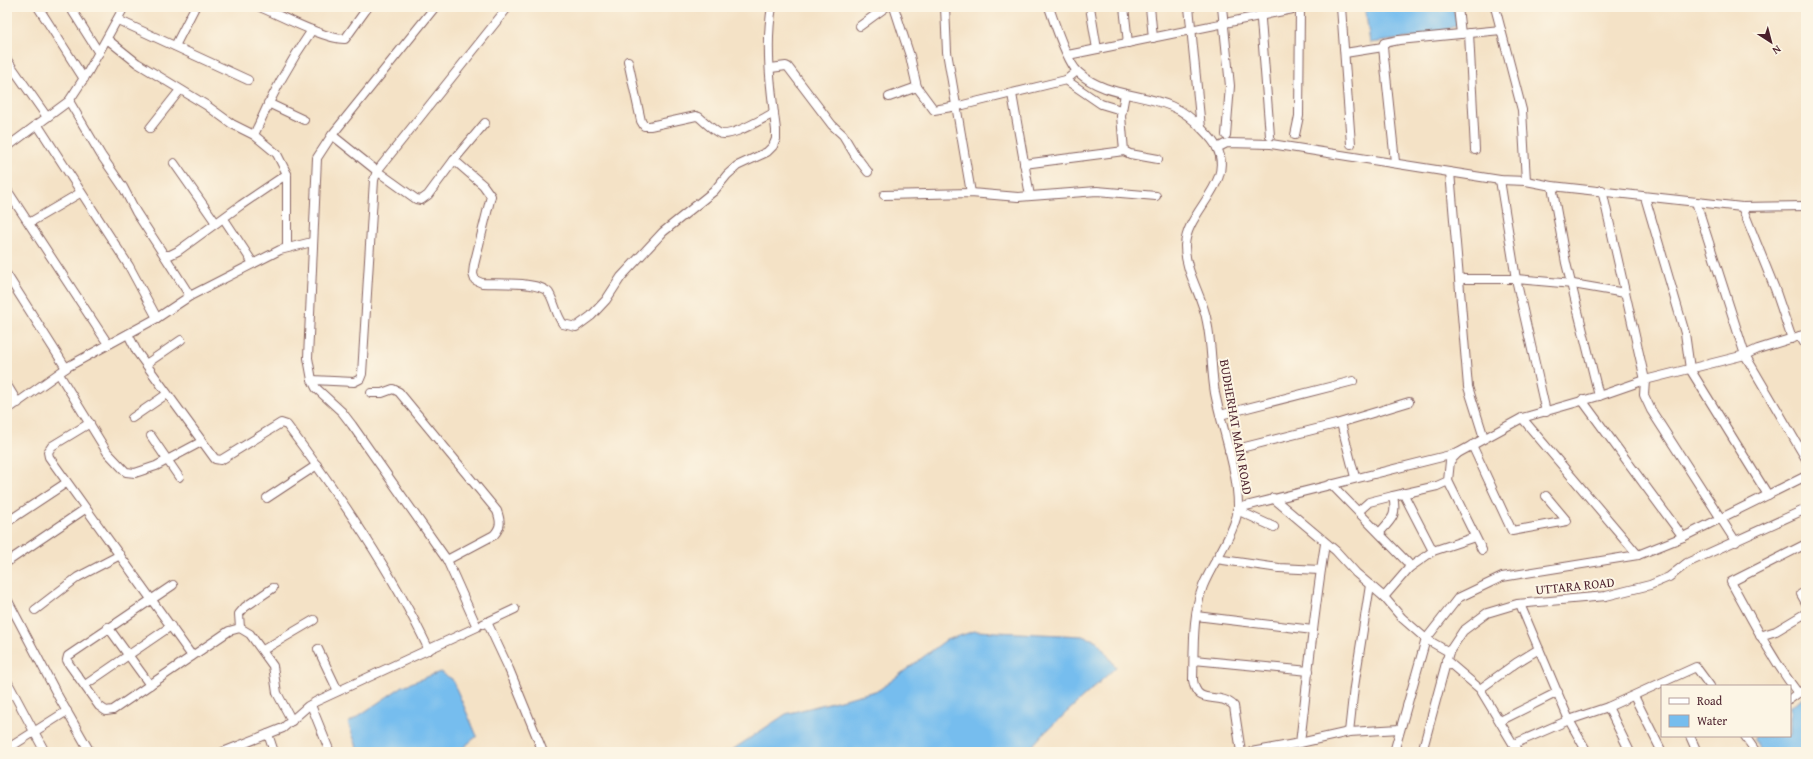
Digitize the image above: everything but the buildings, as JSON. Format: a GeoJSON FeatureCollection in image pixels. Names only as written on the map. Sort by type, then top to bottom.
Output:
{"type":"FeatureCollection","features":[{"type":"Feature","properties":{"kind":"street"},"geometry":{"type":"LineString","coordinates":[[38,7],[84,79]]}},
{"type":"Feature","properties":{"kind":"street"},"geometry":{"type":"LineString","coordinates":[[70,7],[99,53]]}},
{"type":"Feature","properties":{"kind":"street"},"geometry":{"type":"LineString","coordinates":[[7,146],[69,101],[84,79],[124,7]]}},
{"type":"Feature","properties":{"kind":"street"},"geometry":{"type":"LineString","coordinates":[[175,46],[195,7]]}},
{"type":"Feature","properties":{"kind":"street"},"geometry":{"type":"LineString","coordinates":[[260,7],[312,30],[339,39],[345,39],[368,7]]}},
{"type":"Feature","properties":{"kind":"street"},"geometry":{"type":"LineString","coordinates":[[435,7],[332,135],[317,158],[312,242],[308,358],[312,380],[323,396],[342,412],[352,425],[447,560],[477,627]]}},
{"type":"Feature","properties":{"kind":"street"},"geometry":{"type":"LineString","coordinates":[[312,380],[354,382],[360,378],[362,374],[374,180],[377,171],[508,7]]}},
{"type":"Feature","properties":{"kind":"street"},"geometry":{"type":"LineString","coordinates":[[454,160],[483,185],[491,196],[474,265],[473,274],[476,280],[482,283],[533,285],[543,288],[551,298],[563,324],[576,327],[592,316],[606,300],[621,277],[663,232],[714,191],[727,175],[738,166],[767,152],[773,146],[776,139],[769,24],[772,7]]}},
{"type":"Feature","properties":{"kind":"street"},"geometry":{"type":"LineString","coordinates":[[860,26],[886,7]]}},
{"type":"Feature","properties":{"kind":"street"},"geometry":{"type":"LineString","coordinates":[[894,7],[910,56],[917,87],[934,110],[1012,94],[1066,80],[1077,71]]}},
{"type":"Feature","properties":{"kind":"street"},"geometry":{"type":"LineString","coordinates":[[945,7],[947,52],[971,193]]}},
{"type":"Feature","properties":{"kind":"street"},"geometry":{"type":"LineString","coordinates":[[1049,7],[1068,55],[1077,71],[1096,84],[1125,94],[1171,106],[1194,120],[1217,148],[1227,143],[1271,144],[1395,162],[1500,180],[1526,181],[1552,186],[1602,190],[1645,197],[1742,207],[1805,208]]}},
{"type":"Feature","properties":{"kind":"street"},"geometry":{"type":"LineString","coordinates":[[1090,7],[1097,49]]}},
{"type":"Feature","properties":{"kind":"street"},"geometry":{"type":"LineString","coordinates":[[1124,7],[1128,43]]}},
{"type":"Feature","properties":{"kind":"street"},"geometry":{"type":"LineString","coordinates":[[1150,7],[1153,38]]}},
{"type":"Feature","properties":{"kind":"street"},"geometry":{"type":"LineString","coordinates":[[1189,7],[1193,30],[1201,128]]}},
{"type":"Feature","properties":{"kind":"street"},"geometry":{"type":"LineString","coordinates":[[1222,7],[1230,86],[1226,134]]}},
{"type":"Feature","properties":{"kind":"street"},"geometry":{"type":"LineString","coordinates":[[1260,7],[1270,136]]}},
{"type":"Feature","properties":{"kind":"street"},"geometry":{"type":"LineString","coordinates":[[1295,135],[1300,116],[1300,7]]}},
{"type":"Feature","properties":{"kind":"street"},"geometry":{"type":"LineString","coordinates":[[1068,55],[1303,7]]}},
{"type":"Feature","properties":{"kind":"street"},"geometry":{"type":"LineString","coordinates":[[1341,7],[1351,144]]}},
{"type":"Feature","properties":{"kind":"street"},"geometry":{"type":"LineString","coordinates":[[1458,7],[1465,33],[1475,150]]}},
{"type":"Feature","properties":{"kind":"street"},"geometry":{"type":"LineString","coordinates":[[1495,7],[1522,110],[1526,181]]}},
{"type":"Feature","properties":{"kind":"street"},"geometry":{"type":"LineString","coordinates":[[118,20],[248,80]]}},
{"type":"Feature","properties":{"kind":"street"},"geometry":{"type":"LineString","coordinates":[[254,135],[268,103],[297,51],[312,30]]}},
{"type":"Feature","properties":{"kind":"street"},"geometry":{"type":"LineString","coordinates":[[1395,162],[1383,47],[1386,42],[1501,30]]}},
{"type":"Feature","properties":{"kind":"street"},"geometry":{"type":"LineString","coordinates":[[107,39],[137,63],[206,105],[232,124],[254,135],[277,154],[287,174],[287,248]]}},
{"type":"Feature","properties":{"kind":"street"},"geometry":{"type":"LineString","coordinates":[[1345,53],[1383,47]]}},
{"type":"Feature","properties":{"kind":"street"},"geometry":{"type":"LineString","coordinates":[[7,60],[10,73],[47,117]]}},
{"type":"Feature","properties":{"kind":"street"},"geometry":{"type":"LineString","coordinates":[[628,61],[640,121],[644,126],[696,116],[720,134],[725,134],[737,131],[774,113]]}},
{"type":"Feature","properties":{"kind":"street"},"geometry":{"type":"LineString","coordinates":[[771,68],[788,67],[832,125],[843,135],[855,155],[868,172]]}},
{"type":"Feature","properties":{"kind":"street"},"geometry":{"type":"LineString","coordinates":[[1066,80],[1101,104],[1121,110]]}},
{"type":"Feature","properties":{"kind":"street"},"geometry":{"type":"LineString","coordinates":[[889,97],[917,87]]}},
{"type":"Feature","properties":{"kind":"street"},"geometry":{"type":"LineString","coordinates":[[150,128],[180,90]]}},
{"type":"Feature","properties":{"kind":"street"},"geometry":{"type":"LineString","coordinates":[[1012,94],[1030,196]]}},
{"type":"Feature","properties":{"kind":"street"},"geometry":{"type":"LineString","coordinates":[[1124,151],[1122,146],[1121,110],[1125,94]]}},
{"type":"Feature","properties":{"kind":"street"},"geometry":{"type":"LineString","coordinates":[[69,101],[101,155],[123,187],[136,212],[190,296]]}},
{"type":"Feature","properties":{"kind":"street"},"geometry":{"type":"LineString","coordinates":[[268,103],[304,120]]}},
{"type":"Feature","properties":{"kind":"street"},"geometry":{"type":"LineString","coordinates":[[332,135],[377,171],[416,199],[420,200],[428,195],[454,160],[485,123]]}},
{"type":"Feature","properties":{"kind":"street"},"geometry":{"type":"LineString","coordinates":[[37,124],[80,193],[129,266],[157,318]]}},
{"type":"Feature","properties":{"kind":"street","name":"BUDHERHAT MAIN ROAD"},"geometry":{"type":"LineString","coordinates":[[1217,148],[1220,156],[1219,179],[1209,197],[1194,217],[1185,244],[1186,261],[1203,306],[1207,322],[1212,376],[1234,477],[1238,509],[1233,526],[1203,585],[1196,616],[1194,660],[1195,691],[1198,695],[1229,701],[1234,706],[1241,752]]}},
{"type":"Feature","properties":{"kind":"street"},"geometry":{"type":"LineString","coordinates":[[1024,164],[1124,151],[1130,154],[1158,159]]}},
{"type":"Feature","properties":{"kind":"street"},"geometry":{"type":"LineString","coordinates":[[174,163],[216,223]]}},
{"type":"Feature","properties":{"kind":"street"},"geometry":{"type":"LineString","coordinates":[[1450,172],[1468,387],[1484,438]]}},
{"type":"Feature","properties":{"kind":"street"},"geometry":{"type":"LineString","coordinates":[[164,255],[173,254],[287,174]]}},
{"type":"Feature","properties":{"kind":"street"},"geometry":{"type":"LineString","coordinates":[[1500,180],[1516,279],[1546,412]]}},
{"type":"Feature","properties":{"kind":"street"},"geometry":{"type":"LineString","coordinates":[[1552,186],[1566,263],[1573,284],[1587,352],[1599,396]]}},
{"type":"Feature","properties":{"kind":"street"},"geometry":{"type":"LineString","coordinates":[[7,190],[108,344]]}},
{"type":"Feature","properties":{"kind":"street"},"geometry":{"type":"LineString","coordinates":[[1602,190],[1645,380],[1644,395],[1651,410],[1736,542]]}},
{"type":"Feature","properties":{"kind":"street"},"geometry":{"type":"LineString","coordinates":[[884,195],[971,193],[1030,196],[1097,191],[1156,196]]}},
{"type":"Feature","properties":{"kind":"street"},"geometry":{"type":"LineString","coordinates":[[29,223],[80,193]]}},
{"type":"Feature","properties":{"kind":"street"},"geometry":{"type":"LineString","coordinates":[[1645,197],[1684,333],[1690,369],[1768,495]]}},
{"type":"Feature","properties":{"kind":"street"},"geometry":{"type":"LineString","coordinates":[[1696,202],[1745,355],[1806,459]]}},
{"type":"Feature","properties":{"kind":"street"},"geometry":{"type":"LineString","coordinates":[[1742,207],[1775,289],[1799,336],[1806,346]]}},
{"type":"Feature","properties":{"kind":"street"},"geometry":{"type":"LineString","coordinates":[[226,222],[253,263]]}},
{"type":"Feature","properties":{"kind":"street"},"geometry":{"type":"LineString","coordinates":[[7,410],[63,371],[108,344],[157,318],[190,296],[280,250],[312,242]]}},
{"type":"Feature","properties":{"kind":"street"},"geometry":{"type":"LineString","coordinates":[[7,274],[63,371],[107,452],[126,472],[135,473],[156,466],[201,442]]}},
{"type":"Feature","properties":{"kind":"street"},"geometry":{"type":"LineString","coordinates":[[1459,279],[1516,279],[1573,284],[1625,293]]}},
{"type":"Feature","properties":{"kind":"street"},"geometry":{"type":"LineString","coordinates":[[128,334],[137,352],[201,442],[215,459],[222,460],[281,423],[287,425],[317,465],[408,606],[429,650]]}},
{"type":"Feature","properties":{"kind":"street"},"geometry":{"type":"LineString","coordinates":[[1482,550],[1448,481],[1450,461],[1458,453],[1522,418],[1599,396],[1645,380],[1745,355],[1758,349],[1799,336]]}},
{"type":"Feature","properties":{"kind":"street"},"geometry":{"type":"LineString","coordinates":[[146,364],[181,340]]}},
{"type":"Feature","properties":{"kind":"street"},"geometry":{"type":"LineString","coordinates":[[1220,415],[1353,381]]}},
{"type":"Feature","properties":{"kind":"street"},"geometry":{"type":"LineString","coordinates":[[7,385],[18,403]]}},
{"type":"Feature","properties":{"kind":"street"},"geometry":{"type":"LineString","coordinates":[[371,393],[382,394],[393,389],[399,392],[497,511],[501,521],[499,529],[494,535],[447,560]]}},
{"type":"Feature","properties":{"kind":"street"},"geometry":{"type":"LineString","coordinates":[[132,418],[167,394]]}},
{"type":"Feature","properties":{"kind":"street"},"geometry":{"type":"LineString","coordinates":[[1582,400],[1683,538]]}},
{"type":"Feature","properties":{"kind":"street"},"geometry":{"type":"LineString","coordinates":[[1228,451],[1341,423],[1409,402]]}},
{"type":"Feature","properties":{"kind":"street"},"geometry":{"type":"LineString","coordinates":[[1522,418],[1638,555]]}},
{"type":"Feature","properties":{"kind":"street"},"geometry":{"type":"LineString","coordinates":[[90,423],[52,446],[48,452],[49,457],[66,483],[120,555],[192,656]]}},
{"type":"Feature","properties":{"kind":"street"},"geometry":{"type":"LineString","coordinates":[[1341,423],[1355,477]]}},
{"type":"Feature","properties":{"kind":"street"},"geometry":{"type":"LineString","coordinates":[[151,436],[179,477]]}},
{"type":"Feature","properties":{"kind":"street"},"geometry":{"type":"LineString","coordinates":[[1472,445],[1512,530],[1567,521],[1546,496]]}},
{"type":"Feature","properties":{"kind":"street"},"geometry":{"type":"LineString","coordinates":[[1238,509],[1273,498],[1355,477],[1458,453]]}},
{"type":"Feature","properties":{"kind":"street"},"geometry":{"type":"LineString","coordinates":[[267,498],[317,465]]}},
{"type":"Feature","properties":{"kind":"street"},"geometry":{"type":"LineString","coordinates":[[1394,752],[1426,639],[1458,598],[1502,577],[1638,555],[1683,538],[1806,476]]}},
{"type":"Feature","properties":{"kind":"street"},"geometry":{"type":"LineString","coordinates":[[1359,511],[1369,502],[1437,486],[1448,481]]}},
{"type":"Feature","properties":{"kind":"street"},"geometry":{"type":"LineString","coordinates":[[7,522],[66,483]]}},
{"type":"Feature","properties":{"kind":"street"},"geometry":{"type":"LineString","coordinates":[[1331,484],[1380,532],[1408,563],[1409,568]]}},
{"type":"Feature","properties":{"kind":"street"},"geometry":{"type":"LineString","coordinates":[[1403,493],[1433,551]]}},
{"type":"Feature","properties":{"kind":"street"},"geometry":{"type":"LineString","coordinates":[[1380,532],[1390,521],[1396,510],[1393,496]]}},
{"type":"Feature","properties":{"kind":"street"},"geometry":{"type":"LineString","coordinates":[[1273,498],[1336,552],[1384,597],[1402,618],[1426,639],[1449,652]]}},
{"type":"Feature","properties":{"kind":"street"},"geometry":{"type":"LineString","coordinates":[[7,562],[85,509]]}},
{"type":"Feature","properties":{"kind":"street"},"geometry":{"type":"LineString","coordinates":[[1238,509],[1274,527]]}},
{"type":"Feature","properties":{"kind":"street","name":"UTTARA ROAD"},"geometry":{"type":"LineString","coordinates":[[1422,752],[1449,652],[1463,631],[1487,613],[1520,604],[1606,596],[1631,591],[1669,577],[1687,564],[1806,509]]}},
{"type":"Feature","properties":{"kind":"street"},"geometry":{"type":"LineString","coordinates":[[1384,597],[1409,568],[1433,551],[1475,537]]}},
{"type":"Feature","properties":{"kind":"street"},"geometry":{"type":"LineString","coordinates":[[1300,743],[1320,570],[1325,544]]}},
{"type":"Feature","properties":{"kind":"street"},"geometry":{"type":"LineString","coordinates":[[1791,698],[1802,691],[1788,680],[1760,636],[1731,582],[1806,544]]}},
{"type":"Feature","properties":{"kind":"street"},"geometry":{"type":"LineString","coordinates":[[35,610],[78,577],[120,555]]}},
{"type":"Feature","properties":{"kind":"street"},"geometry":{"type":"LineString","coordinates":[[1216,559],[1279,568],[1320,570]]}},
{"type":"Feature","properties":{"kind":"street"},"geometry":{"type":"LineString","coordinates":[[173,585],[108,627],[68,656],[67,660],[69,664],[99,706],[106,711],[113,710],[229,631],[240,628],[247,631],[263,650],[273,666],[277,693],[292,721]]}},
{"type":"Feature","properties":{"kind":"street"},"geometry":{"type":"LineString","coordinates":[[1349,732],[1354,687],[1370,585]]}},
{"type":"Feature","properties":{"kind":"street"},"geometry":{"type":"LineString","coordinates":[[240,628],[239,614],[245,607],[273,588]]}},
{"type":"Feature","properties":{"kind":"street"},"geometry":{"type":"LineString","coordinates":[[1801,594],[1806,603]]}},
{"type":"Feature","properties":{"kind":"street"},"geometry":{"type":"LineString","coordinates":[[7,599],[90,752]]}},
{"type":"Feature","properties":{"kind":"street"},"geometry":{"type":"LineString","coordinates":[[1520,604],[1569,720],[1587,752]]}},
{"type":"Feature","properties":{"kind":"street"},"geometry":{"type":"LineString","coordinates":[[223,752],[283,728],[311,705],[338,691],[515,609]]}},
{"type":"Feature","properties":{"kind":"street"},"geometry":{"type":"LineString","coordinates":[[1760,636],[1776,631],[1806,613]]}},
{"type":"Feature","properties":{"kind":"street"},"geometry":{"type":"LineString","coordinates":[[1196,616],[1313,630]]}},
{"type":"Feature","properties":{"kind":"street"},"geometry":{"type":"LineString","coordinates":[[263,650],[314,620]]}},
{"type":"Feature","properties":{"kind":"street"},"geometry":{"type":"LineString","coordinates":[[487,622],[509,669],[543,752]]}},
{"type":"Feature","properties":{"kind":"street"},"geometry":{"type":"LineString","coordinates":[[85,685],[171,626]]}},
{"type":"Feature","properties":{"kind":"street"},"geometry":{"type":"LineString","coordinates":[[108,627],[150,685]]}},
{"type":"Feature","properties":{"kind":"street"},"geometry":{"type":"LineString","coordinates":[[1480,689],[1516,663],[1539,649]]}},
{"type":"Feature","properties":{"kind":"street"},"geometry":{"type":"LineString","coordinates":[[318,650],[338,691]]}},
{"type":"Feature","properties":{"kind":"street"},"geometry":{"type":"LineString","coordinates":[[1194,660],[1309,671]]}},
{"type":"Feature","properties":{"kind":"street"},"geometry":{"type":"LineString","coordinates":[[1446,660],[1480,689],[1518,752]]}},
{"type":"Feature","properties":{"kind":"street"},"geometry":{"type":"LineString","coordinates":[[1666,683],[1696,667],[1709,685]]}},
{"type":"Feature","properties":{"kind":"street"},"geometry":{"type":"LineString","coordinates":[[7,680],[45,752]]}},
{"type":"Feature","properties":{"kind":"street"},"geometry":{"type":"LineString","coordinates":[[1514,744],[1569,720],[1608,707],[1661,685]]}},
{"type":"Feature","properties":{"kind":"street"},"geometry":{"type":"LineString","coordinates":[[1500,721],[1558,692]]}},
{"type":"Feature","properties":{"kind":"street"},"geometry":{"type":"LineString","coordinates":[[1634,696],[1662,752]]}},
{"type":"Feature","properties":{"kind":"street"},"geometry":{"type":"LineString","coordinates":[[311,705],[330,752]]}},
{"type":"Feature","properties":{"kind":"street"},"geometry":{"type":"LineString","coordinates":[[1608,707],[1630,752]]}},
{"type":"Feature","properties":{"kind":"street"},"geometry":{"type":"LineString","coordinates":[[7,749],[67,711]]}},
{"type":"Feature","properties":{"kind":"street"},"geometry":{"type":"LineString","coordinates":[[1252,752],[1349,732],[1400,729]]}},
{"type":"Feature","properties":{"kind":"street"},"geometry":{"type":"LineString","coordinates":[[268,734],[274,752]]}},
{"type":"Feature","properties":{"kind":"street"},"geometry":{"type":"LineString","coordinates":[[1690,737],[1697,752]]}},
{"type":"Feature","properties":{"kind":"street"},"geometry":{"type":"LineString","coordinates":[[1746,737],[1756,752]]}},
{"type":"Feature","properties":{"kind":"water"},"geometry":{"type":"Polygon","coordinates":[[[1365,7],[1453,7],[1457,25],[1434,35],[1370,43],[1365,7]]]}},
{"type":"Feature","properties":{"kind":"water"},"geometry":{"type":"Polygon","coordinates":[[[975,631],[1083,636],[1097,641],[1116,667],[1042,735],[1027,752],[729,752],[786,714],[879,690],[946,640],[975,631]]]}},
{"type":"Feature","properties":{"kind":"water"},"geometry":{"type":"Polygon","coordinates":[[[440,672],[452,679],[477,736],[458,752],[359,752],[348,723],[403,686],[440,672]]]}},
{"type":"Feature","properties":{"kind":"water"},"geometry":{"type":"Polygon","coordinates":[[[1806,696],[1806,752],[1761,752],[1754,740],[1755,737],[1791,737],[1791,705],[1806,696]]]}}]}
